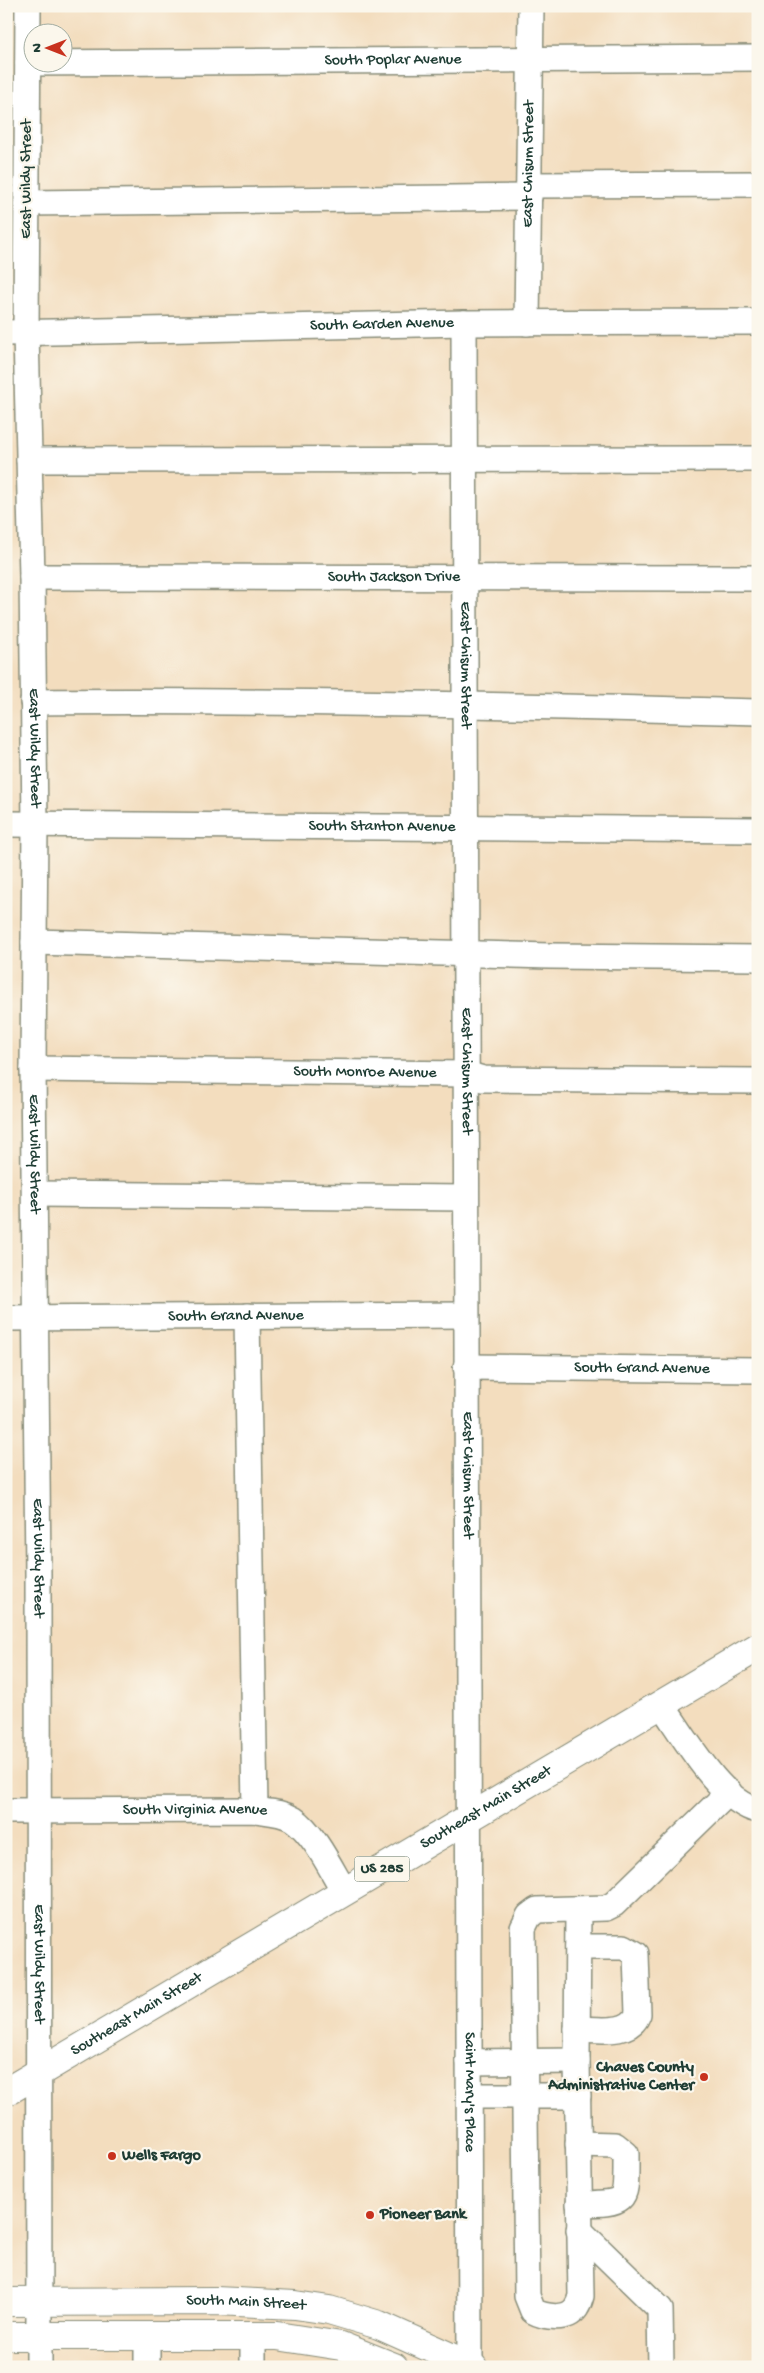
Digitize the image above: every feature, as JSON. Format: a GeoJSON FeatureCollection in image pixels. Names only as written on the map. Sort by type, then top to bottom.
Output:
{"type":"FeatureCollection","features":[{"type":"Feature","properties":{"kind":"main road","name":"Southeast Main Street"},"geometry":{"type":"LineString","coordinates":[[6,2092],[758,1647]]}},
{"type":"Feature","properties":{"kind":"main road","name":"South Main Street"},"geometry":{"type":"LineString","coordinates":[[6,2302],[216,2301],[295,2305],[336,2312],[379,2325],[471,2366]]}},
{"type":"Feature","properties":{"kind":"main road","name":"South Main Street"},"geometry":{"type":"LineString","coordinates":[[6,2336],[253,2335],[303,2339],[341,2346],[360,2360],[394,2367]]}},
{"type":"Feature","properties":{"kind":"street","name":"East Wildy Street"},"geometry":{"type":"LineString","coordinates":[[28,6],[28,22]]}},
{"type":"Feature","properties":{"kind":"street","name":"East Chisum Street"},"geometry":{"type":"LineString","coordinates":[[528,323],[531,6]]}},
{"type":"Feature","properties":{"kind":"street","name":"South Poplar Avenue"},"geometry":{"type":"LineString","coordinates":[[72,63],[758,58]]}},
{"type":"Feature","properties":{"kind":"street","name":"East Wildy Street"},"geometry":{"type":"LineString","coordinates":[[28,72],[26,203],[16,333],[29,460],[32,577],[33,1070],[38,1574],[39,2367]]}},
{"type":"Feature","properties":{"kind":"street"},"geometry":{"type":"LineString","coordinates":[[26,203],[758,184]]}},
{"type":"Feature","properties":{"kind":"street","name":"South Garden Avenue"},"geometry":{"type":"LineString","coordinates":[[16,333],[464,323],[758,322]]}},
{"type":"Feature","properties":{"kind":"street","name":"East Chisum Street"},"geometry":{"type":"LineString","coordinates":[[464,323],[469,1818]]}},
{"type":"Feature","properties":{"kind":"street"},"geometry":{"type":"LineString","coordinates":[[29,460],[758,459]]}},
{"type":"Feature","properties":{"kind":"street","name":"South Jackson Drive"},"geometry":{"type":"LineString","coordinates":[[32,577],[758,578]]}},
{"type":"Feature","properties":{"kind":"street"},"geometry":{"type":"LineString","coordinates":[[33,702],[228,700],[466,703],[758,712]]}},
{"type":"Feature","properties":{"kind":"street","name":"South Stanton Avenue"},"geometry":{"type":"LineString","coordinates":[[6,824],[758,830]]}},
{"type":"Feature","properties":{"kind":"street"},"geometry":{"type":"LineString","coordinates":[[34,942],[758,958]]}},
{"type":"Feature","properties":{"kind":"street","name":"South Monroe Avenue"},"geometry":{"type":"LineString","coordinates":[[33,1070],[466,1074],[483,1079],[758,1081]]}},
{"type":"Feature","properties":{"kind":"street"},"geometry":{"type":"LineString","coordinates":[[35,1194],[466,1198]]}},
{"type":"Feature","properties":{"kind":"street","name":"South Grand Avenue"},"geometry":{"type":"LineString","coordinates":[[6,1318],[466,1314]]}},
{"type":"Feature","properties":{"kind":"street"},"geometry":{"type":"LineString","coordinates":[[247,1316],[255,1810]]}},
{"type":"Feature","properties":{"kind":"street","name":"South Grand Avenue"},"geometry":{"type":"LineString","coordinates":[[466,1367],[758,1370]]}},
{"type":"Feature","properties":{"kind":"street"},"geometry":{"type":"LineString","coordinates":[[662,1704],[715,1780],[742,1803],[758,1810]]}},
{"type":"Feature","properties":{"kind":"street"},"geometry":{"type":"LineString","coordinates":[[578,1909],[577,2061],[581,2296],[577,2308],[570,2314],[542,2316],[533,2311],[528,2296],[523,1928],[529,1916],[537,1910],[606,1908],[614,1904],[729,1792]]}},
{"type":"Feature","properties":{"kind":"street","name":"South Virginia Avenue"},"geometry":{"type":"LineString","coordinates":[[6,1811],[255,1810],[278,1813],[292,1818],[302,1826],[311,1837],[344,1891]]}},
{"type":"Feature","properties":{"kind":"street","name":"Saint Mary's Place"},"geometry":{"type":"LineString","coordinates":[[469,1818],[471,2366]]}},
{"type":"Feature","properties":{"kind":"street"},"geometry":{"type":"LineString","coordinates":[[577,2028],[624,2028],[635,2022],[638,2014],[636,1954],[624,1947],[578,1947]]}},
{"type":"Feature","properties":{"kind":"street"},"geometry":{"type":"LineString","coordinates":[[469,2062],[577,2061]]}},
{"type":"Feature","properties":{"kind":"street"},"geometry":{"type":"LineString","coordinates":[[469,2096],[578,2096]]}},
{"type":"Feature","properties":{"kind":"street"},"geometry":{"type":"LineString","coordinates":[[578,2144],[615,2145],[626,2154],[626,2192],[622,2198],[609,2203],[579,2204]]}},
{"type":"Feature","properties":{"kind":"street"},"geometry":{"type":"LineString","coordinates":[[579,2230],[660,2309],[662,2367]]}},
{"type":"Feature","properties":{"kind":"street"},"geometry":{"type":"LineString","coordinates":[[253,2335],[253,2367]]}},
{"type":"Feature","properties":{"kind":"street"},"geometry":{"type":"LineString","coordinates":[[147,2336],[147,2367]]}},
{"type":"Feature","properties":{"kind":"place","name":"Chaves County Administrative Center"},"geometry":{"type":"Point","coordinates":[704,2077]}},
{"type":"Feature","properties":{"kind":"place","name":"Wells Fargo"},"geometry":{"type":"Point","coordinates":[112,2156]}},
{"type":"Feature","properties":{"kind":"place","name":"Pioneer Bank"},"geometry":{"type":"Point","coordinates":[370,2215]}}]}
